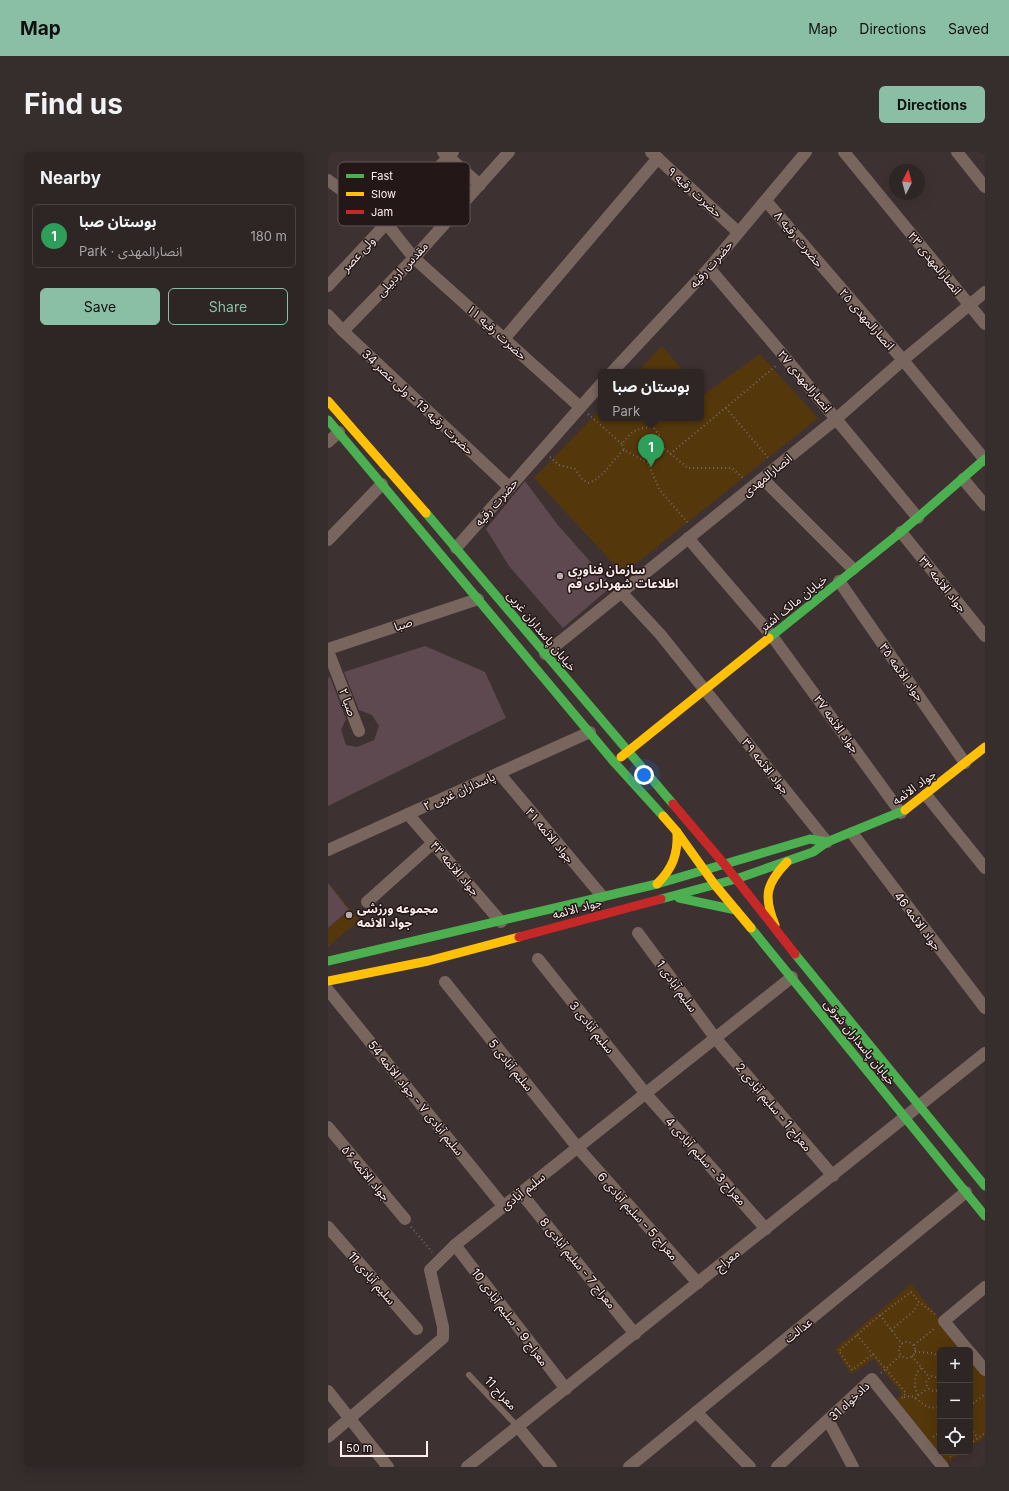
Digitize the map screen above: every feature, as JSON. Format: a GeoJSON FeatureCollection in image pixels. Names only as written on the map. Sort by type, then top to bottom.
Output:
{"type":"FeatureCollection","features":[{"type":"Feature","properties":{"kind":"street","name":"مقدس اردبیلی"},"geometry":{"type":"LineString","coordinates":[[470,196],[509,152]]}},
{"type":"Feature","properties":{"kind":"street","name":"حضرت رقیه"},"geometry":{"type":"LineString","coordinates":[[615,369],[709,268],[806,152]]}},
{"type":"Feature","properties":{"kind":"street","name":"انصارالمهدی ۲۳"},"geometry":{"type":"LineString","coordinates":[[844,152],[985,324]]}},
{"type":"Feature","properties":{"kind":"street"},"geometry":{"type":"LineString","coordinates":[[448,153],[457,162]]}},
{"type":"Feature","properties":{"kind":"street","name":"ولی عصر"},"geometry":{"type":"LineString","coordinates":[[440,162],[448,153]]}},
{"type":"Feature","properties":{"kind":"street"},"geometry":{"type":"LineString","coordinates":[[504,339],[654,155]]}},
{"type":"Feature","properties":{"kind":"street","name":"حضرت رقیه ۹"},"geometry":{"type":"LineString","coordinates":[[654,155],[738,232]]}},
{"type":"Feature","properties":{"kind":"street"},"geometry":{"type":"LineString","coordinates":[[960,156],[985,186]]}},
{"type":"Feature","properties":{"kind":"street"},"geometry":{"type":"LineString","coordinates":[[470,175],[480,185]]}},
{"type":"Feature","properties":{"kind":"street","name":"حضرت رقیه ۱۱"},"geometry":{"type":"LineString","coordinates":[[328,180],[338,187]]}},
{"type":"Feature","properties":{"kind":"street","name":"حضرت رقیه ۸"},"geometry":{"type":"LineString","coordinates":[[766,201],[831,278]]}},
{"type":"Feature","properties":{"kind":"street","name":"ولی عصر"},"geometry":{"type":"LineString","coordinates":[[329,284],[383,226]]}},
{"type":"Feature","properties":{"kind":"street","name":"حضرت رقیه ۱۱"},"geometry":{"type":"LineString","coordinates":[[388,226],[414,258],[580,407]]}},
{"type":"Feature","properties":{"kind":"street","name":"مقدس اردبیلی"},"geometry":{"type":"LineString","coordinates":[[343,331],[443,226]]}},
{"type":"Feature","properties":{"kind":"street","name":"انصارالمهدی ۲۷"},"geometry":{"type":"LineString","coordinates":[[709,268],[786,358],[875,468],[918,518]]}},
{"type":"Feature","properties":{"kind":"street","name":"انصارالمهدی ۲۵"},"geometry":{"type":"LineString","coordinates":[[831,278],[903,360],[985,459]]}},
{"type":"Feature","properties":{"kind":"street","name":"انصارالمهدی"},"geometry":{"type":"LineString","coordinates":[[545,654],[763,479],[985,292]]}},
{"type":"Feature","properties":{"kind":"street","name":"حضرت رقیه 13 - ولی عصر 34"},"geometry":{"type":"LineString","coordinates":[[328,315],[343,331],[509,487]]}},
{"type":"Feature","properties":{"kind":"street","name":"حضرت رقیه"},"geometry":{"type":"LineString","coordinates":[[456,548],[598,387]]}},
{"type":"Feature","properties":{"kind":"street","name":"خیابان پاسداران غربی"},"geometry":{"type":"LineString","coordinates":[[328,401],[456,548],[736,879]]}},
{"type":"Feature","properties":{"kind":"street"},"geometry":{"type":"LineString","coordinates":[[328,420],[614,762],[677,832],[715,885]]}},
{"type":"Feature","properties":{"kind":"street"},"geometry":{"type":"LineString","coordinates":[[328,442],[339,432]]}},
{"type":"Feature","properties":{"kind":"street","name":"خیابان مالک اشتر"},"geometry":{"type":"LineString","coordinates":[[614,762],[629,752],[853,569],[901,532],[985,459]]}},
{"type":"Feature","properties":{"kind":"street"},"geometry":{"type":"LineString","coordinates":[[763,479],[853,569]]}},
{"type":"Feature","properties":{"kind":"street"},"geometry":{"type":"LineString","coordinates":[[963,479],[985,505]]}},
{"type":"Feature","properties":{"kind":"street"},"geometry":{"type":"LineString","coordinates":[[328,540],[382,484]]}},
{"type":"Feature","properties":{"kind":"street","name":"جواد الائمه ۳۳"},"geometry":{"type":"LineString","coordinates":[[901,532],[985,636]]}},
{"type":"Feature","properties":{"kind":"street","name":"جواد الائمه ۳۷"},"geometry":{"type":"LineString","coordinates":[[692,535],[772,636],[901,813]]}},
{"type":"Feature","properties":{"kind":"street","name":"جواد الائمه ۳۵"},"geometry":{"type":"LineString","coordinates":[[839,581],[965,763]]}},
{"type":"Feature","properties":{"kind":"street","name":"جواد الائمه ۳۹"},"geometry":{"type":"LineString","coordinates":[[621,592],[660,634],[827,842]]}},
{"type":"Feature","properties":{"kind":"street","name":"صبا"},"geometry":{"type":"LineString","coordinates":[[328,650],[478,599]]}},
{"type":"Feature","properties":{"kind":"street","name":"صبا ۲"},"geometry":{"type":"LineString","coordinates":[[328,650],[359,731]]}},
{"type":"Feature","properties":{"kind":"street","name":"پاسداران غربی ۲"},"geometry":{"type":"LineString","coordinates":[[328,850],[590,732]]}},
{"type":"Feature","properties":{"kind":"street","name":"جواد الائمه"},"geometry":{"type":"LineString","coordinates":[[328,980],[428,961],[671,897],[736,879],[791,858],[813,852],[827,842],[901,813],[926,795],[985,747]]}},
{"type":"Feature","properties":{"kind":"street","name":"جواد الائمه ۴۱"},"geometry":{"type":"LineString","coordinates":[[499,773],[602,896]]}},
{"type":"Feature","properties":{"kind":"street"},"geometry":{"type":"LineString","coordinates":[[926,795],[985,868]]}},
{"type":"Feature","properties":{"kind":"street","name":"جواد الائمه ۴۳"},"geometry":{"type":"LineString","coordinates":[[408,814],[501,922]]}},
{"type":"Feature","properties":{"kind":"street"},"geometry":{"type":"LineString","coordinates":[[657,884],[669,873],[674,864],[678,852],[677,832]]}},
{"type":"Feature","properties":{"kind":"street","name":"جواد الائمه 46"},"geometry":{"type":"LineString","coordinates":[[852,833],[985,1008]]}},
{"type":"Feature","properties":{"kind":"street","name":"جواد الائمه"},"geometry":{"type":"LineString","coordinates":[[328,961],[501,922],[602,896],[657,884],[706,871],[810,839],[827,842]]}},
{"type":"Feature","properties":{"kind":"street"},"geometry":{"type":"LineString","coordinates":[[367,902],[434,843]]}},
{"type":"Feature","properties":{"kind":"street"},"geometry":{"type":"LineString","coordinates":[[778,934],[767,897],[769,884],[773,875],[791,858]]}},
{"type":"Feature","properties":{"kind":"street","name":"خیابان پاسداران شرقی"},"geometry":{"type":"LineString","coordinates":[[736,879],[778,934],[985,1186]]}},
{"type":"Feature","properties":{"kind":"street","name":"خیابان پاسداران شرقی"},"geometry":{"type":"LineString","coordinates":[[715,885],[792,977],[985,1216]]}},
{"type":"Feature","properties":{"kind":"street"},"geometry":{"type":"LineString","coordinates":[[671,897],[696,900],[736,910]]}},
{"type":"Feature","properties":{"kind":"street","name":"سلیم آبادی 1"},"geometry":{"type":"LineString","coordinates":[[638,933],[716,1039]]}},
{"type":"Feature","properties":{"kind":"street","name":"سلیم آبادی 3"},"geometry":{"type":"LineString","coordinates":[[538,959],[646,1094]]}},
{"type":"Feature","properties":{"kind":"street","name":"سلیم آبادی"},"geometry":{"type":"LineString","coordinates":[[328,1436],[443,1338],[443,1327],[430,1270],[439,1260],[455,1245],[716,1039],[792,977]]}},
{"type":"Feature","properties":{"kind":"street","name":"سلیم آبادی 5"},"geometry":{"type":"LineString","coordinates":[[445,982],[578,1148]]}},
{"type":"Feature","properties":{"kind":"street","name":"سلیم آبادی ۷ - جواد الائمه 54"},"geometry":{"type":"LineString","coordinates":[[328,990],[504,1207]]}},
{"type":"Feature","properties":{"kind":"street","name":"معراج 1 - سلیم آبادی 2"},"geometry":{"type":"LineString","coordinates":[[716,1039],[833,1176]]}},
{"type":"Feature","properties":{"kind":"street","name":"معراج"},"geometry":{"type":"LineString","coordinates":[[467,1467],[985,1053]]}},
{"type":"Feature","properties":{"kind":"street","name":"معراج 3 - سلیم آبادی 4"},"geometry":{"type":"LineString","coordinates":[[646,1094],[766,1229]]}},
{"type":"Feature","properties":{"kind":"street","name":"جواد الائمه ۵۶"},"geometry":{"type":"LineString","coordinates":[[328,1127],[405,1219]]}},
{"type":"Feature","properties":{"kind":"street","name":"معراج 5 - سلیم آبادی 6"},"geometry":{"type":"LineString","coordinates":[[578,1148],[698,1283]]}},
{"type":"Feature","properties":{"kind":"street","name":"عدالت"},"geometry":{"type":"LineString","coordinates":[[629,1467],[966,1192]]}},
{"type":"Feature","properties":{"kind":"street","name":"معراج 7 - سلیم آبادی 8"},"geometry":{"type":"LineString","coordinates":[[521,1193],[635,1334]]}},
{"type":"Feature","properties":{"kind":"street","name":"سلیم آبادی 11"},"geometry":{"type":"LineString","coordinates":[[328,1227],[417,1329]]}},
{"type":"Feature","properties":{"kind":"street","name":"معراج 9 - سلیم آبادی 10"},"geometry":{"type":"LineString","coordinates":[[455,1245],[566,1389]]}},
{"type":"Feature","properties":{"kind":"street"},"geometry":{"type":"LineString","coordinates":[[966,1347],[944,1321],[985,1287]]}},
{"type":"Feature","properties":{"kind":"street"},"geometry":{"type":"LineString","coordinates":[[973,1356],[985,1370]]}},
{"type":"Feature","properties":{"kind":"street","name":"دادخواه 31"},"geometry":{"type":"LineString","coordinates":[[777,1467],[872,1379],[946,1463]]}},
{"type":"Feature","properties":{"kind":"street"},"geometry":{"type":"LineString","coordinates":[[328,1392],[388,1467]]}},
{"type":"Feature","properties":{"kind":"street"},"geometry":{"type":"LineString","coordinates":[[696,1412],[750,1467]]}},
{"type":"Feature","properties":{"kind":"street"},"geometry":{"type":"LineString","coordinates":[[828,1420],[853,1467]]}},
{"type":"Feature","properties":{"kind":"street"},"geometry":{"type":"LineString","coordinates":[[518,1427],[551,1467]]}},
{"type":"Feature","properties":{"kind":"lane","name":"معراج 11"},"geometry":{"type":"LineString","coordinates":[[469,1375],[518,1427]]}},
{"type":"Feature","properties":{"kind":"path"},"geometry":{"type":"LineString","coordinates":[[670,454],[786,358]]}},
{"type":"Feature","properties":{"kind":"path"},"geometry":{"type":"LineString","coordinates":[[580,407],[622,444],[624,450],[648,463],[659,489],[692,535]]}},
{"type":"Feature","properties":{"kind":"path"},"geometry":{"type":"LineString","coordinates":[[726,408],[777,467]]}},
{"type":"Feature","properties":{"kind":"path"},"geometry":{"type":"LineString","coordinates":[[622,444],[632,432],[645,427],[654,428],[659,435],[661,446],[688,468],[732,468],[752,487]]}},
{"type":"Feature","properties":{"kind":"path"},"geometry":{"type":"LineString","coordinates":[[648,463],[661,446]]}},
{"type":"Feature","properties":{"kind":"path"},"geometry":{"type":"LineString","coordinates":[[542,450],[559,465],[575,468],[583,480],[588,483],[599,479],[615,458],[624,450]]}},
{"type":"Feature","properties":{"kind":"path"},"geometry":{"type":"LineString","coordinates":[[405,1219],[439,1260]]}},
{"type":"Feature","properties":{"kind":"path"},"geometry":{"type":"LineString","coordinates":[[873,1354],[852,1370],[839,1351],[880,1315],[911,1292]]}},
{"type":"Feature","properties":{"kind":"path"},"geometry":{"type":"LineString","coordinates":[[891,1330],[914,1311],[919,1302]]}},
{"type":"Feature","properties":{"kind":"path"},"geometry":{"type":"LineString","coordinates":[[880,1315],[902,1344]]}},
{"type":"Feature","properties":{"kind":"path"},"geometry":{"type":"LineString","coordinates":[[914,1346],[944,1321]]}},
{"type":"Feature","properties":{"kind":"path"},"geometry":{"type":"LineString","coordinates":[[857,1335],[906,1393],[900,1401]]}},
{"type":"Feature","properties":{"kind":"path"},"geometry":{"type":"LineString","coordinates":[[907,1342],[914,1346],[915,1352],[912,1356],[906,1358],[901,1355],[899,1350],[902,1344],[907,1342]]}},
{"type":"Feature","properties":{"kind":"path"},"geometry":{"type":"LineString","coordinates":[[915,1352],[937,1355]]}},
{"type":"Feature","properties":{"kind":"path"},"geometry":{"type":"LineString","coordinates":[[872,1379],[885,1370],[901,1355]]}},
{"type":"Feature","properties":{"kind":"path"},"geometry":{"type":"LineString","coordinates":[[912,1356],[930,1377]]}},
{"type":"Feature","properties":{"kind":"path"},"geometry":{"type":"LineString","coordinates":[[918,1395],[915,1388],[915,1378],[922,1368]]}},
{"type":"Feature","properties":{"kind":"path"},"geometry":{"type":"LineString","coordinates":[[937,1376],[934,1375],[926,1382],[928,1388],[934,1391],[937,1390]]}},
{"type":"Feature","properties":{"kind":"path"},"geometry":{"type":"LineString","coordinates":[[915,1398],[928,1388]]}},
{"type":"Feature","properties":{"kind":"path"},"geometry":{"type":"LineString","coordinates":[[973,1404],[985,1394]]}},
{"type":"Feature","properties":{"kind":"path"},"geometry":{"type":"LineString","coordinates":[[902,1398],[908,1395],[915,1398],[918,1402],[927,1407],[937,1407]]}},
{"type":"Feature","properties":{"kind":"path"},"geometry":{"type":"LineString","coordinates":[[973,1432],[978,1438]]}},
{"type":"Feature","properties":{"kind":"path"},"geometry":{"type":"LineString","coordinates":[[973,1442],[985,1433]]}},
{"type":"Feature","properties":{"kind":"path"},"geometry":{"type":"LineString","coordinates":[[946,1463],[955,1455]]}},
{"type":"Feature","properties":{"kind":"shaded area"},"geometry":{"type":"Polygon","coordinates":[[[662,346],[681,369],[640,369],[662,346]]]}},
{"type":"Feature","properties":{"kind":"shaded area"},"geometry":{"type":"Polygon","coordinates":[[[760,354],[818,418],[623,574],[534,478],[598,412],[598,421],[704,421],[704,394],[760,354]]]}},
{"type":"Feature","properties":{"kind":"shaded area","name":"مجموعه ورزشی جواد الائمه"},"geometry":{"type":"Polygon","coordinates":[[[328,882],[359,920],[328,947],[328,928],[349,910],[328,882]]]}},
{"type":"Feature","properties":{"kind":"shaded area"},"geometry":{"type":"Polygon","coordinates":[[[911,1284],[963,1347],[937,1347],[937,1455],[959,1455],[943,1466],[893,1403],[902,1394],[874,1359],[851,1374],[835,1349],[911,1284]]]}},
{"type":"Feature","properties":{"kind":"shaded area"},"geometry":{"type":"Polygon","coordinates":[[[973,1360],[985,1375],[985,1437],[973,1445],[973,1360]]]}},
{"type":"Feature","properties":{"kind":"building","name":"سازمان فناوری اطلاعات شهرداری قم"},"geometry":{"type":"Polygon","coordinates":[[[525,481],[557,524],[612,586],[563,628],[509,566],[486,529],[525,481]]]}},
{"type":"Feature","properties":{"kind":"building"},"geometry":{"type":"Polygon","coordinates":[[[425,646],[485,672],[506,718],[328,806],[328,678],[330,677],[346,719],[341,730],[346,745],[357,747],[374,740],[379,726],[372,715],[359,710],[344,672],[425,646]]]}},
{"type":"Feature","properties":{"kind":"building"},"geometry":{"type":"Polygon","coordinates":[[[328,883],[349,910],[328,928],[328,883]]]}},
{"type":"Feature","properties":{"kind":"traffic: fast"},"geometry":{"type":"LineString","coordinates":[[328,420],[614,762],[663,816]]}},
{"type":"Feature","properties":{"kind":"traffic: fast"},"geometry":{"type":"LineString","coordinates":[[769,638],[901,532],[985,459]]}},
{"type":"Feature","properties":{"kind":"traffic: fast"},"geometry":{"type":"LineString","coordinates":[[426,513],[673,804]]}},
{"type":"Feature","properties":{"kind":"traffic: fast"},"geometry":{"type":"LineString","coordinates":[[661,899],[736,879],[813,852],[827,842],[905,810]]}},
{"type":"Feature","properties":{"kind":"traffic: fast"},"geometry":{"type":"LineString","coordinates":[[328,961],[657,884],[810,839],[827,842]]}},
{"type":"Feature","properties":{"kind":"traffic: fast"},"geometry":{"type":"LineString","coordinates":[[679,898],[736,910]]}},
{"type":"Feature","properties":{"kind":"traffic: fast"},"geometry":{"type":"LineString","coordinates":[[751,928],[985,1216]]}},
{"type":"Feature","properties":{"kind":"traffic: fast"},"geometry":{"type":"LineString","coordinates":[[795,954],[985,1186]]}},
{"type":"Feature","properties":{"kind":"traffic: slow"},"geometry":{"type":"LineString","coordinates":[[328,401],[426,513]]}},
{"type":"Feature","properties":{"kind":"traffic: slow"},"geometry":{"type":"LineString","coordinates":[[621,757],[769,638]]}},
{"type":"Feature","properties":{"kind":"traffic: slow"},"geometry":{"type":"LineString","coordinates":[[905,810],[985,747]]}},
{"type":"Feature","properties":{"kind":"traffic: slow"},"geometry":{"type":"LineString","coordinates":[[663,816],[677,832],[715,885],[751,928]]}},
{"type":"Feature","properties":{"kind":"traffic: slow"},"geometry":{"type":"LineString","coordinates":[[657,884],[671,866],[677,847],[677,832]]}},
{"type":"Feature","properties":{"kind":"traffic: slow"},"geometry":{"type":"LineString","coordinates":[[775,925],[769,906],[769,891],[775,877],[787,862]]}},
{"type":"Feature","properties":{"kind":"traffic: slow"},"geometry":{"type":"LineString","coordinates":[[328,981],[428,961],[519,937]]}},
{"type":"Feature","properties":{"kind":"traffic: jam"},"geometry":{"type":"LineString","coordinates":[[673,804],[725,865],[795,954]]}},
{"type":"Feature","properties":{"kind":"traffic: jam"},"geometry":{"type":"LineString","coordinates":[[519,937],[661,899]]}},
{"type":"Feature","properties":{"kind":"place","name":"بوستان صبا"},"geometry":{"type":"Point","coordinates":[651,467]}},
{"type":"Feature","properties":{"kind":"place","name":"سازمان فناوری اطلاعات شهرداری قم"},"geometry":{"type":"Point","coordinates":[560,576]}},
{"type":"Feature","properties":{"kind":"place","name":"مجموعه ورزشی جواد الائمه"},"geometry":{"type":"Point","coordinates":[349,915]}}]}
